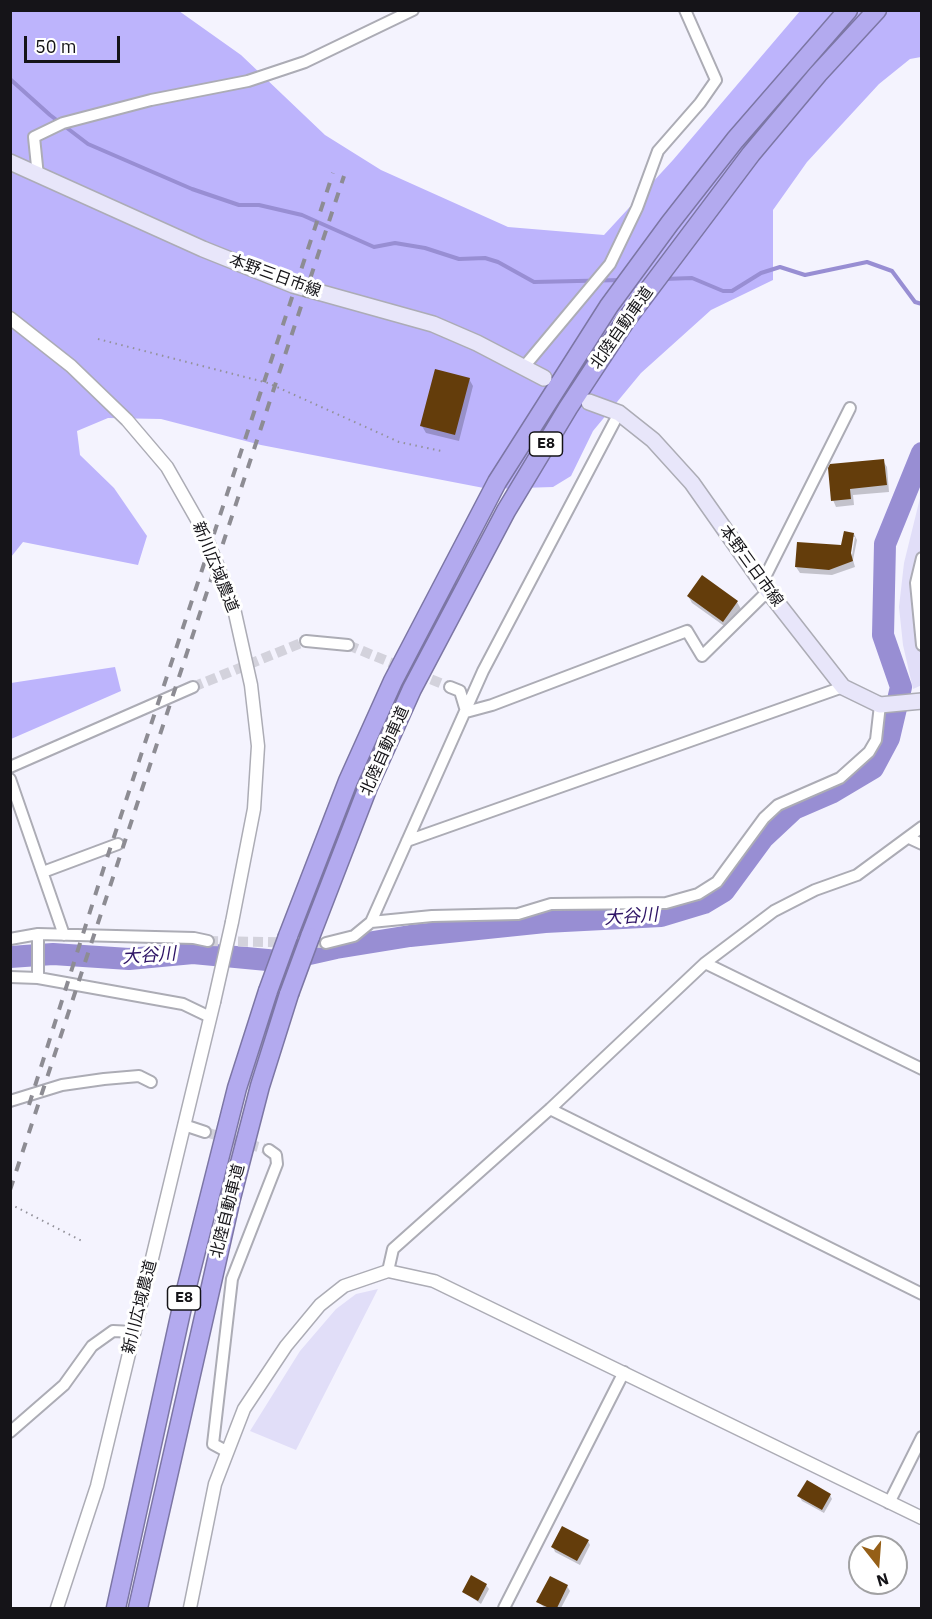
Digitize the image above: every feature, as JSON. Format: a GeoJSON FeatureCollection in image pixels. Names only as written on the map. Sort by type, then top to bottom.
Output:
{"type":"FeatureCollection","features":[{"type":"Feature","properties":{"kind":"highway","name":"北陸自動車道"},"geometry":{"type":"LineString","coordinates":[[117,1608],[184,1298],[237,1088],[288,936],[344,792],[393,681],[497,483],[609,306],[735,140],[848,10]]}},
{"type":"Feature","properties":{"kind":"highway","name":"北陸自動車道"},"geometry":{"type":"LineString","coordinates":[[138,1608],[226,1219],[260,1086],[289,994],[318,940],[368,787],[412,689],[500,521],[562,417],[626,320],[717,198],[818,74],[877,10]]}},
{"type":"Feature","properties":{"kind":"main road","name":"本野三日市線"},"geometry":{"type":"LineString","coordinates":[[10,162],[203,249],[311,291],[433,324],[544,378]]}},
{"type":"Feature","properties":{"kind":"main road","name":"本野三日市線"},"geometry":{"type":"LineString","coordinates":[[590,402],[619,413],[653,440],[692,483],[765,587],[843,687],[880,705]]}},
{"type":"Feature","properties":{"kind":"main road"},"geometry":{"type":"LineString","coordinates":[[880,705],[921,701]]}},
{"type":"Feature","properties":{"kind":"street"},"geometry":{"type":"LineString","coordinates":[[38,176],[34,137],[63,123],[151,100],[248,81],[314,57],[390,16],[413,10]]}},
{"type":"Feature","properties":{"kind":"street"},"geometry":{"type":"LineString","coordinates":[[523,368],[610,264],[637,208],[658,151],[700,103],[716,80],[685,10]]}},
{"type":"Feature","properties":{"kind":"street","name":"新川広域農道"},"geometry":{"type":"LineString","coordinates":[[10,318],[71,366],[127,420],[167,466],[204,532],[233,604],[251,685],[258,746],[254,809],[214,1002],[97,1486],[57,1608]]}},
{"type":"Feature","properties":{"kind":"street"},"geometry":{"type":"LineString","coordinates":[[466,712],[492,705],[687,631],[702,656],[765,587],[850,408]]}},
{"type":"Feature","properties":{"kind":"street"},"geometry":{"type":"LineString","coordinates":[[318,940],[354,936],[371,922],[483,671],[619,413]]}},
{"type":"Feature","properties":{"kind":"street"},"geometry":{"type":"LineString","coordinates":[[921,558],[916,583],[921,645]]}},
{"type":"Feature","properties":{"kind":"street"},"geometry":{"type":"LineString","coordinates":[[306,640],[348,645]]}},
{"type":"Feature","properties":{"kind":"street"},"geometry":{"type":"LineString","coordinates":[[10,767],[193,687]]}},
{"type":"Feature","properties":{"kind":"street"},"geometry":{"type":"LineString","coordinates":[[450,687],[460,691],[466,712]]}},
{"type":"Feature","properties":{"kind":"street"},"geometry":{"type":"LineString","coordinates":[[407,841],[843,687]]}},
{"type":"Feature","properties":{"kind":"street"},"geometry":{"type":"LineString","coordinates":[[371,922],[432,916],[518,914],[551,904],[666,903],[698,894],[717,882],[764,818],[778,805],[816,786],[840,778],[869,752],[876,740],[880,705]]}},
{"type":"Feature","properties":{"kind":"street"},"geometry":{"type":"LineString","coordinates":[[10,779],[64,935]]}},
{"type":"Feature","properties":{"kind":"street"},"geometry":{"type":"LineString","coordinates":[[388,1271],[393,1249],[550,1109],[705,963],[774,910],[815,890],[857,875],[921,827]]}},
{"type":"Feature","properties":{"kind":"street"},"geometry":{"type":"LineString","coordinates":[[909,838],[921,844]]}},
{"type":"Feature","properties":{"kind":"street"},"geometry":{"type":"LineString","coordinates":[[43,872],[118,844]]}},
{"type":"Feature","properties":{"kind":"street"},"geometry":{"type":"LineString","coordinates":[[38,934],[38,978]]}},
{"type":"Feature","properties":{"kind":"street"},"geometry":{"type":"LineString","coordinates":[[10,939],[38,934],[194,938],[208,941]]}},
{"type":"Feature","properties":{"kind":"street"},"geometry":{"type":"LineString","coordinates":[[705,963],[921,1069]]}},
{"type":"Feature","properties":{"kind":"street"},"geometry":{"type":"LineString","coordinates":[[10,977],[38,978],[183,1004],[210,1017]]}},
{"type":"Feature","properties":{"kind":"street"},"geometry":{"type":"LineString","coordinates":[[10,1101],[62,1085],[93,1080],[139,1076],[151,1082]]}},
{"type":"Feature","properties":{"kind":"street"},"geometry":{"type":"LineString","coordinates":[[550,1109],[921,1294]]}},
{"type":"Feature","properties":{"kind":"street"},"geometry":{"type":"LineString","coordinates":[[184,1125],[205,1132]]}},
{"type":"Feature","properties":{"kind":"street"},"geometry":{"type":"LineString","coordinates":[[226,1451],[213,1444],[232,1279],[277,1164],[276,1155],[269,1150]]}},
{"type":"Feature","properties":{"kind":"street"},"geometry":{"type":"LineString","coordinates":[[190,1608],[215,1484],[244,1408],[286,1346],[320,1305],[345,1286],[388,1271],[434,1281],[921,1518]]}},
{"type":"Feature","properties":{"kind":"street"},"geometry":{"type":"LineString","coordinates":[[10,1432],[64,1385],[92,1346],[113,1331],[134,1332]]}},
{"type":"Feature","properties":{"kind":"street"},"geometry":{"type":"LineString","coordinates":[[504,1608],[624,1372]]}},
{"type":"Feature","properties":{"kind":"street"},"geometry":{"type":"LineString","coordinates":[[889,1503],[917,1456],[921,1437]]}},
{"type":"Feature","properties":{"kind":"path"},"geometry":{"type":"LineString","coordinates":[[98,339],[268,383],[399,442],[441,451]]}},
{"type":"Feature","properties":{"kind":"path"},"geometry":{"type":"LineString","coordinates":[[10,1204],[82,1241]]}},
{"type":"Feature","properties":{"kind":"shaded area"},"geometry":{"type":"Polygon","coordinates":[[[11,11],[179,11],[241,55],[325,135],[381,170],[508,227],[604,235],[673,160],[800,11],[921,11],[921,57],[910,59],[879,84],[807,162],[773,210],[773,280],[711,310],[641,373],[593,431],[571,476],[553,487],[489,489],[261,445],[161,419],[108,418],[77,431],[80,455],[114,488],[147,536],[138,565],[23,542],[11,557],[11,11]]]}},
{"type":"Feature","properties":{"kind":"shaded area"},"geometry":{"type":"Polygon","coordinates":[[[921,494],[922,685],[913,689],[903,645],[899,607],[904,563],[921,494]]]}},
{"type":"Feature","properties":{"kind":"shaded area"},"geometry":{"type":"Polygon","coordinates":[[[115,667],[121,691],[11,739],[11,683],[115,667]]]}},
{"type":"Feature","properties":{"kind":"shaded area"},"geometry":{"type":"Polygon","coordinates":[[[378,1289],[296,1450],[250,1431],[300,1351],[336,1309],[356,1294],[378,1289]]]}},
{"type":"Feature","properties":{"kind":"building"},"geometry":{"type":"Polygon","coordinates":[[[435,369],[470,378],[455,435],[420,426],[435,369]]]}},
{"type":"Feature","properties":{"kind":"building"},"geometry":{"type":"Polygon","coordinates":[[[884,459],[887,485],[850,489],[851,499],[831,501],[828,468],[830,464],[884,459]]]}},
{"type":"Feature","properties":{"kind":"building"},"geometry":{"type":"Polygon","coordinates":[[[844,531],[854,533],[851,553],[853,561],[829,570],[795,567],[797,542],[841,545],[844,531]]]}},
{"type":"Feature","properties":{"kind":"building"},"geometry":{"type":"Polygon","coordinates":[[[702,575],[738,601],[723,622],[687,596],[702,575]]]}},
{"type":"Feature","properties":{"kind":"building"},"geometry":{"type":"Polygon","coordinates":[[[807,1480],[831,1494],[822,1510],[797,1496],[807,1480]]]}},
{"type":"Feature","properties":{"kind":"building"},"geometry":{"type":"Polygon","coordinates":[[[562,1526],[589,1540],[577,1561],[551,1547],[562,1526]]]}},
{"type":"Feature","properties":{"kind":"building"},"geometry":{"type":"Polygon","coordinates":[[[471,1575],[487,1584],[478,1601],[462,1592],[471,1575]]]}},
{"type":"Feature","properties":{"kind":"building"},"geometry":{"type":"Polygon","coordinates":[[[550,1576],[568,1585],[557,1608],[549,1608],[536,1602],[550,1576]]]}},
{"type":"Feature","properties":{"kind":"waterway"},"geometry":{"type":"LineString","coordinates":[[10,79],[50,115],[88,144],[192,189],[239,205],[259,205],[302,215],[374,247],[395,243],[425,248],[459,259],[485,258],[498,262],[534,282],[621,280]]}},
{"type":"Feature","properties":{"kind":"waterway"},"geometry":{"type":"LineString","coordinates":[[664,279],[692,278],[723,291],[732,291],[761,273],[780,267],[805,275],[867,262],[892,271],[915,302],[922,304]]}},
{"type":"Feature","properties":{"kind":"waterway","name":"大谷川"},"geometry":{"type":"LineString","coordinates":[[10,957],[53,954],[129,959],[193,953],[278,961],[336,948],[410,936],[545,922],[661,916],[704,903],[724,891],[763,838],[794,809],[831,793],[873,768],[889,738],[901,687],[883,635],[885,544],[922,453]]}},
{"type":"Feature","properties":{"kind":"tunnel"},"geometry":{"type":"LineString","coordinates":[[193,687],[306,641]]}},
{"type":"Feature","properties":{"kind":"tunnel"},"geometry":{"type":"LineString","coordinates":[[348,645],[450,687]]}},
{"type":"Feature","properties":{"kind":"tunnel"},"geometry":{"type":"LineString","coordinates":[[208,941],[326,943]]}},
{"type":"Feature","properties":{"kind":"tunnel"},"geometry":{"type":"LineString","coordinates":[[205,1132],[269,1150]]}},
{"type":"Feature","properties":{"kind":"railway"},"geometry":{"type":"LineString","coordinates":[[29,1105],[106,861],[333,173]]}},
{"type":"Feature","properties":{"kind":"railway"},"geometry":{"type":"LineString","coordinates":[[10,1190],[344,176]]}}]}
